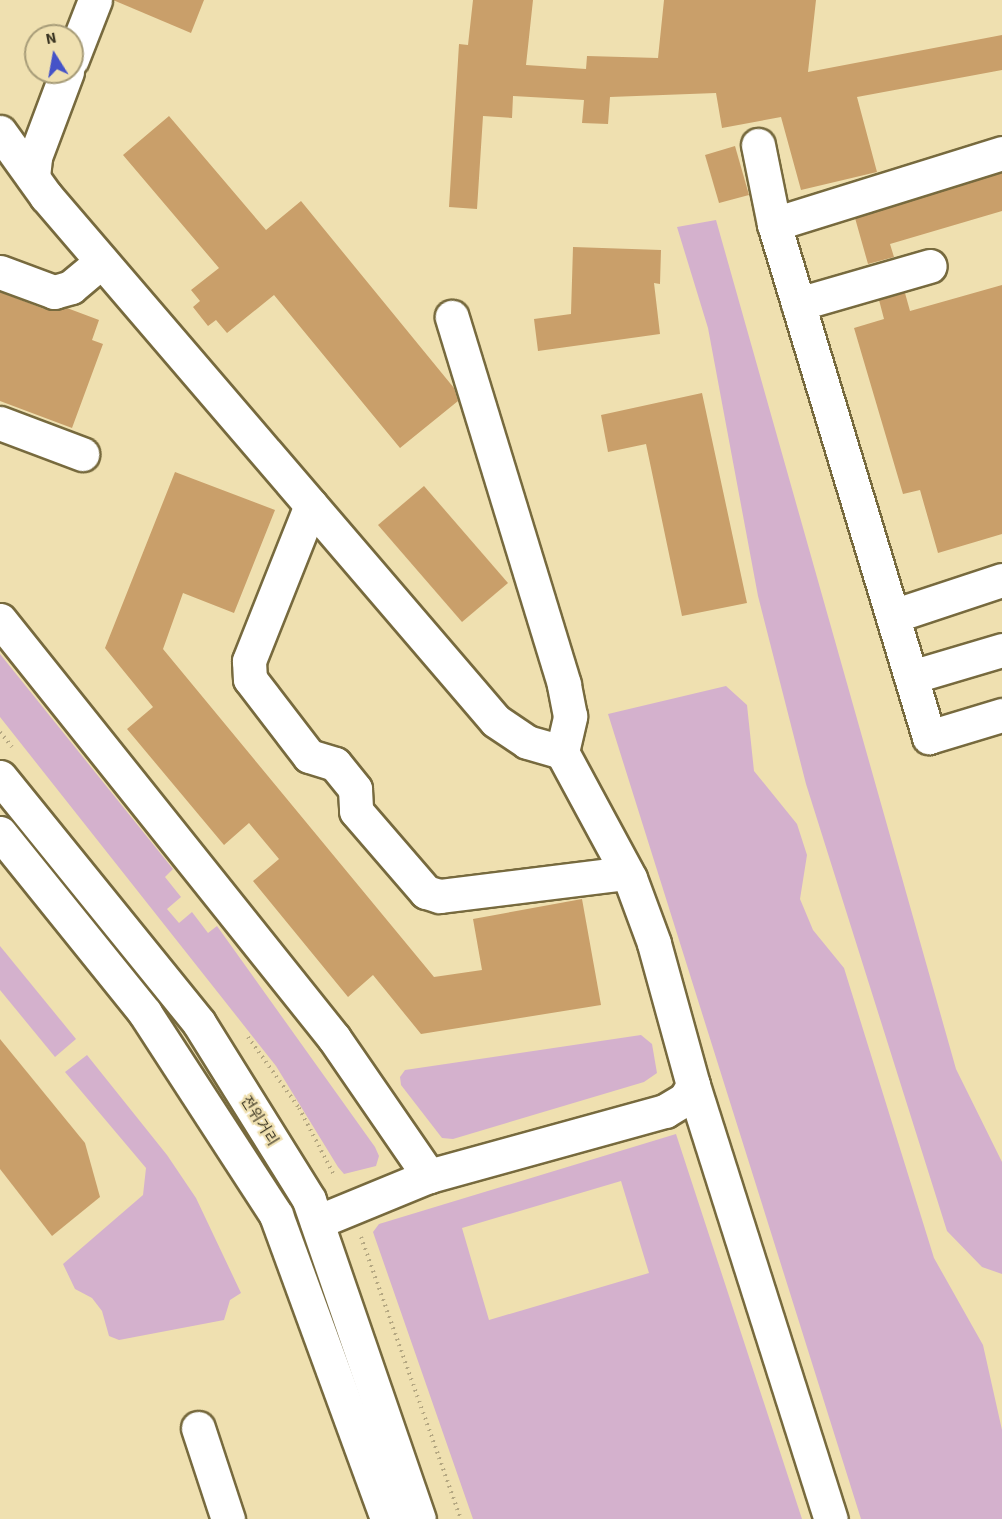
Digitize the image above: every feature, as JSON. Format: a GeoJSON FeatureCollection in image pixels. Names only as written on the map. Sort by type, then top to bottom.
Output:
{"type":"FeatureCollection","features":[{"type":"Feature","properties":{"kind":"street"},"geometry":{"type":"LineString","coordinates":[[84,28],[95,0]]}},
{"type":"Feature","properties":{"kind":"street"},"geometry":{"type":"LineString","coordinates":[[33,177],[35,157],[62,84]]}},
{"type":"Feature","properties":{"kind":"street"},"geometry":{"type":"LineString","coordinates":[[0,132],[33,177],[102,261],[496,721],[527,742],[562,752]]}},
{"type":"Feature","properties":{"kind":"street"},"geometry":{"type":"LineString","coordinates":[[758,146],[774,224],[929,737],[1002,715]]}},
{"type":"Feature","properties":{"kind":"street"},"geometry":{"type":"LineString","coordinates":[[774,224],[1002,153]]}},
{"type":"Feature","properties":{"kind":"street"},"geometry":{"type":"LineString","coordinates":[[0,272],[54,292],[71,287],[102,261]]}},
{"type":"Feature","properties":{"kind":"street"},"geometry":{"type":"LineString","coordinates":[[798,304],[930,266]]}},
{"type":"Feature","properties":{"kind":"street"},"geometry":{"type":"LineString","coordinates":[[452,317],[564,684],[570,717],[562,752],[627,873],[654,944],[693,1085],[831,1519]]}},
{"type":"Feature","properties":{"kind":"street"},"geometry":{"type":"LineString","coordinates":[[0,423],[82,454]]}},
{"type":"Feature","properties":{"kind":"street"},"geometry":{"type":"LineString","coordinates":[[311,505],[249,661],[250,679],[309,756],[335,764],[349,780],[355,789],[356,811],[426,892],[439,896],[627,873]]}},
{"type":"Feature","properties":{"kind":"street"},"geometry":{"type":"LineString","coordinates":[[893,616],[1002,580]]}},
{"type":"Feature","properties":{"kind":"street"},"geometry":{"type":"LineString","coordinates":[[0,620],[334,1038],[429,1176]]}},
{"type":"Feature","properties":{"kind":"street"},"geometry":{"type":"LineString","coordinates":[[911,677],[1002,650]]}},
{"type":"Feature","properties":{"kind":"street","name":"전위거리"},"geometry":{"type":"LineString","coordinates":[[0,777],[199,1023],[309,1200],[419,1519]]}},
{"type":"Feature","properties":{"kind":"street"},"geometry":{"type":"LineString","coordinates":[[0,833],[145,1013],[276,1215],[387,1519]]}},
{"type":"Feature","properties":{"kind":"street"},"geometry":{"type":"LineString","coordinates":[[317,1222],[429,1176],[664,1111],[685,1099],[693,1085]]}},
{"type":"Feature","properties":{"kind":"street"},"geometry":{"type":"LineString","coordinates":[[198,1428],[228,1519]]}},
{"type":"Feature","properties":{"kind":"shaded area"},"geometry":{"type":"Polygon","coordinates":[[[716,220],[956,1069],[1002,1162],[1002,1274],[982,1267],[947,1231],[806,784],[758,596],[708,328],[677,227],[716,220]]]}},
{"type":"Feature","properties":{"kind":"shaded area"},"geometry":{"type":"Polygon","coordinates":[[[0,654],[173,869],[165,877],[181,897],[167,909],[179,923],[192,912],[208,933],[217,926],[375,1147],[379,1156],[376,1166],[344,1174],[338,1167],[276,1066],[0,717],[0,654]]]}},
{"type":"Feature","properties":{"kind":"shaded area"},"geometry":{"type":"Polygon","coordinates":[[[726,686],[747,705],[754,771],[797,824],[807,855],[800,899],[813,930],[844,968],[934,1258],[983,1345],[1002,1430],[1002,1519],[861,1519],[608,714],[726,686]]]}},
{"type":"Feature","properties":{"kind":"shaded area"},"geometry":{"type":"Polygon","coordinates":[[[0,946],[76,1039],[55,1057],[0,990],[0,946]]]}},
{"type":"Feature","properties":{"kind":"shaded area"},"geometry":{"type":"Polygon","coordinates":[[[641,1035],[652,1044],[657,1073],[644,1082],[453,1139],[442,1138],[401,1085],[400,1077],[405,1070],[641,1035]]]}},
{"type":"Feature","properties":{"kind":"shaded area"},"geometry":{"type":"Polygon","coordinates":[[[87,1055],[167,1155],[196,1198],[241,1293],[230,1300],[224,1320],[119,1340],[109,1336],[102,1311],[92,1298],[75,1289],[63,1264],[143,1195],[146,1168],[65,1072],[87,1055]]]}},
{"type":"Feature","properties":{"kind":"shaded area"},"geometry":{"type":"Polygon","coordinates":[[[676,1134],[802,1519],[473,1519],[373,1232],[379,1224],[676,1134]],[[621,1181],[462,1228],[489,1320],[649,1273],[621,1181]]]}},
{"type":"Feature","properties":{"kind":"building"},"geometry":{"type":"Polygon","coordinates":[[[113,0],[204,0],[191,33],[113,0]]]}},
{"type":"Feature","properties":{"kind":"building"},"geometry":{"type":"Polygon","coordinates":[[[473,0],[533,0],[526,65],[586,69],[587,56],[658,58],[664,0],[816,0],[808,72],[1002,35],[1002,70],[857,97],[877,172],[801,190],[781,117],[722,128],[716,93],[610,97],[608,124],[582,123],[584,100],[513,96],[512,118],[483,116],[477,209],[449,207],[459,44],[468,45],[473,0]]]}},
{"type":"Feature","properties":{"kind":"building"},"geometry":{"type":"Polygon","coordinates":[[[169,116],[266,230],[301,201],[454,388],[458,401],[400,448],[274,295],[227,333],[216,320],[208,326],[193,307],[200,301],[191,290],[219,268],[123,155],[169,116]]]}},
{"type":"Feature","properties":{"kind":"building"},"geometry":{"type":"Polygon","coordinates":[[[735,146],[749,195],[719,203],[705,155],[735,146]]]}},
{"type":"Feature","properties":{"kind":"building"},"geometry":{"type":"Polygon","coordinates":[[[1002,173],[1002,211],[890,244],[894,257],[868,264],[855,218],[1002,173]]]}},
{"type":"Feature","properties":{"kind":"building"},"geometry":{"type":"Polygon","coordinates":[[[573,247],[661,250],[660,284],[654,283],[660,334],[538,351],[534,319],[571,314],[573,247]]]}},
{"type":"Feature","properties":{"kind":"building"},"geometry":{"type":"Polygon","coordinates":[[[1002,285],[1002,534],[938,553],[920,490],[903,494],[854,328],[884,319],[879,300],[905,293],[910,311],[1002,285]]]}},
{"type":"Feature","properties":{"kind":"building"},"geometry":{"type":"Polygon","coordinates":[[[0,292],[47,310],[67,308],[99,320],[92,340],[103,344],[72,428],[0,401],[0,292]]]}},
{"type":"Feature","properties":{"kind":"building"},"geometry":{"type":"Polygon","coordinates":[[[702,393],[747,603],[682,616],[646,444],[608,452],[601,415],[702,393]]]}},
{"type":"Feature","properties":{"kind":"building"},"geometry":{"type":"Polygon","coordinates":[[[175,472],[275,510],[234,613],[183,593],[163,649],[434,977],[482,970],[473,919],[582,899],[601,1005],[421,1034],[373,975],[348,997],[253,881],[279,859],[249,823],[224,845],[127,729],[153,707],[105,648],[175,472]]]}},
{"type":"Feature","properties":{"kind":"building"},"geometry":{"type":"Polygon","coordinates":[[[424,486],[508,583],[462,622],[378,525],[424,486]]]}},
{"type":"Feature","properties":{"kind":"building"},"geometry":{"type":"Polygon","coordinates":[[[0,1039],[85,1143],[100,1197],[52,1236],[0,1169],[0,1039]]]}}]}
